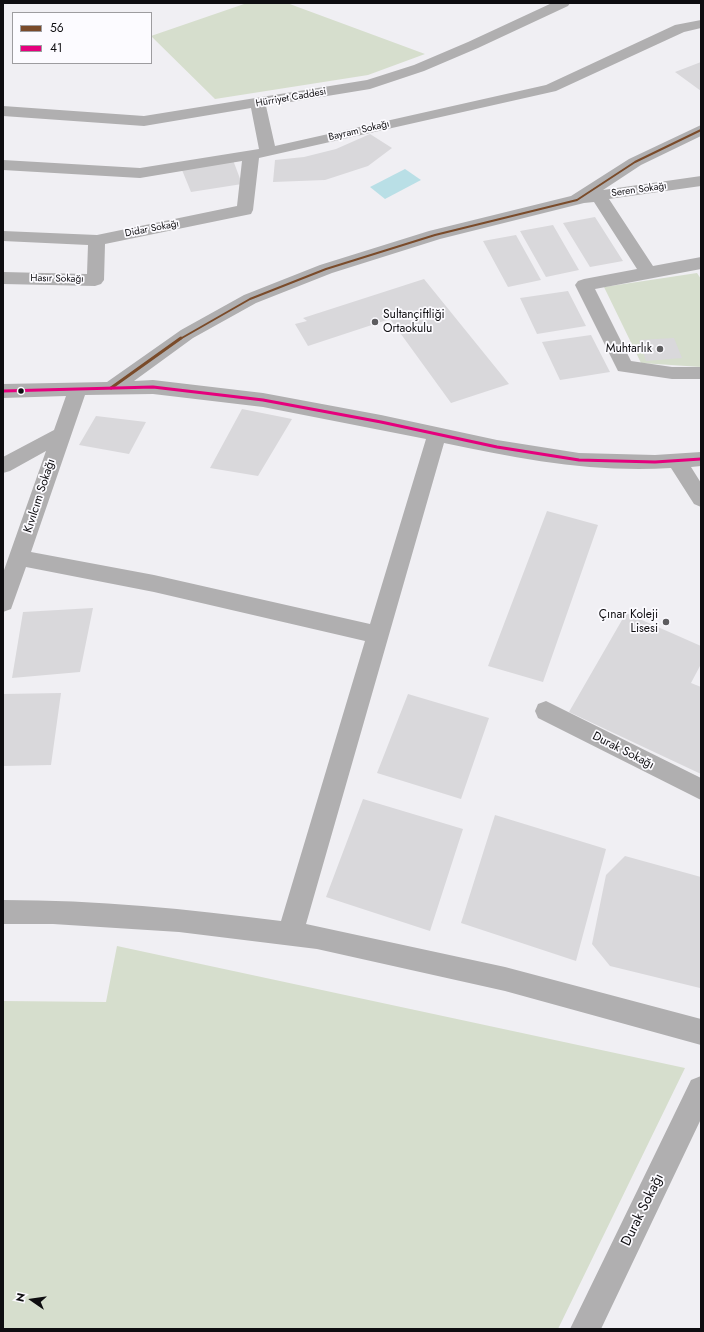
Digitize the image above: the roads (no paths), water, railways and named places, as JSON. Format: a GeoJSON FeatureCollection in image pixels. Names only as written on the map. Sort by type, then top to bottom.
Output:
{"type":"FeatureCollection","features":[{"type":"Feature","properties":{"kind":"street","name":"Hürriyet Caddesi"},"geometry":{"type":"LineString","coordinates":[[3,111],[144,121],[258,104],[370,84],[419,68],[473,45],[563,3]]}},
{"type":"Feature","properties":{"kind":"street","name":"Bayram Sokağı"},"geometry":{"type":"LineString","coordinates":[[3,165],[140,173],[260,154],[551,88],[680,28],[701,24]]}},
{"type":"Feature","properties":{"kind":"street"},"geometry":{"type":"LineString","coordinates":[[258,104],[260,154]]}},
{"type":"Feature","properties":{"kind":"street"},"geometry":{"type":"LineString","coordinates":[[111,388],[187,334],[250,299],[326,269],[428,238],[576,200],[635,162],[701,130]]}},
{"type":"Feature","properties":{"kind":"street","name":"Didar Sokağı"},"geometry":{"type":"LineString","coordinates":[[3,236],[97,240],[245,210],[260,154]]}},
{"type":"Feature","properties":{"kind":"street","name":"Seren Sokağı"},"geometry":{"type":"LineString","coordinates":[[576,200],[701,181]]}},
{"type":"Feature","properties":{"kind":"street"},"geometry":{"type":"LineString","coordinates":[[599,196],[648,273]]}},
{"type":"Feature","properties":{"kind":"street","name":"Hasır Sokağı"},"geometry":{"type":"LineString","coordinates":[[3,278],[95,280],[97,240]]}},
{"type":"Feature","properties":{"kind":"street"},"geometry":{"type":"LineString","coordinates":[[701,264],[584,285],[625,366],[672,373],[701,373]]}},
{"type":"Feature","properties":{"kind":"street"},"geometry":{"type":"LineString","coordinates":[[3,391],[153,386],[263,400],[381,422],[497,447],[578,460],[655,462],[701,459]]}},
{"type":"Feature","properties":{"kind":"street","name":"Kıvılcım Sokağı"},"geometry":{"type":"LineString","coordinates":[[3,603],[12,567],[78,388]]}},
{"type":"Feature","properties":{"kind":"street"},"geometry":{"type":"LineString","coordinates":[[290,934],[437,434]]}},
{"type":"Feature","properties":{"kind":"street"},"geometry":{"type":"LineString","coordinates":[[3,466],[60,435]]}},
{"type":"Feature","properties":{"kind":"street"},"geometry":{"type":"LineString","coordinates":[[676,460],[701,499]]}},
{"type":"Feature","properties":{"kind":"street"},"geometry":{"type":"LineString","coordinates":[[12,567],[76,568],[256,606],[378,635]]}},
{"type":"Feature","properties":{"kind":"street","name":"Durak Sokağı"},"geometry":{"type":"LineString","coordinates":[[546,711],[701,790]]}},
{"type":"Feature","properties":{"kind":"street"},"geometry":{"type":"LineString","coordinates":[[3,912],[53,912],[179,920],[317,937],[505,979],[701,1032]]}},
{"type":"Feature","properties":{"kind":"street","name":"Durak Sokağı"},"geometry":{"type":"LineString","coordinates":[[585,1329],[701,1090]]}},
{"type":"Feature","properties":{"kind":"water"},"geometry":{"type":"Polygon","coordinates":[[[405,169],[421,180],[385,199],[370,187],[405,169]]]}},
{"type":"Feature","properties":{"kind":"place","name":"Sultançiftliği Ortaokulu"},"geometry":{"type":"Point","coordinates":[375,322]}},
{"type":"Feature","properties":{"kind":"place","name":"Muhtarlık"},"geometry":{"type":"Point","coordinates":[660,349]}},
{"type":"Feature","properties":{"kind":"place","name":"Çınar Koleji Lisesi"},"geometry":{"type":"Point","coordinates":[666,622]}}]}
